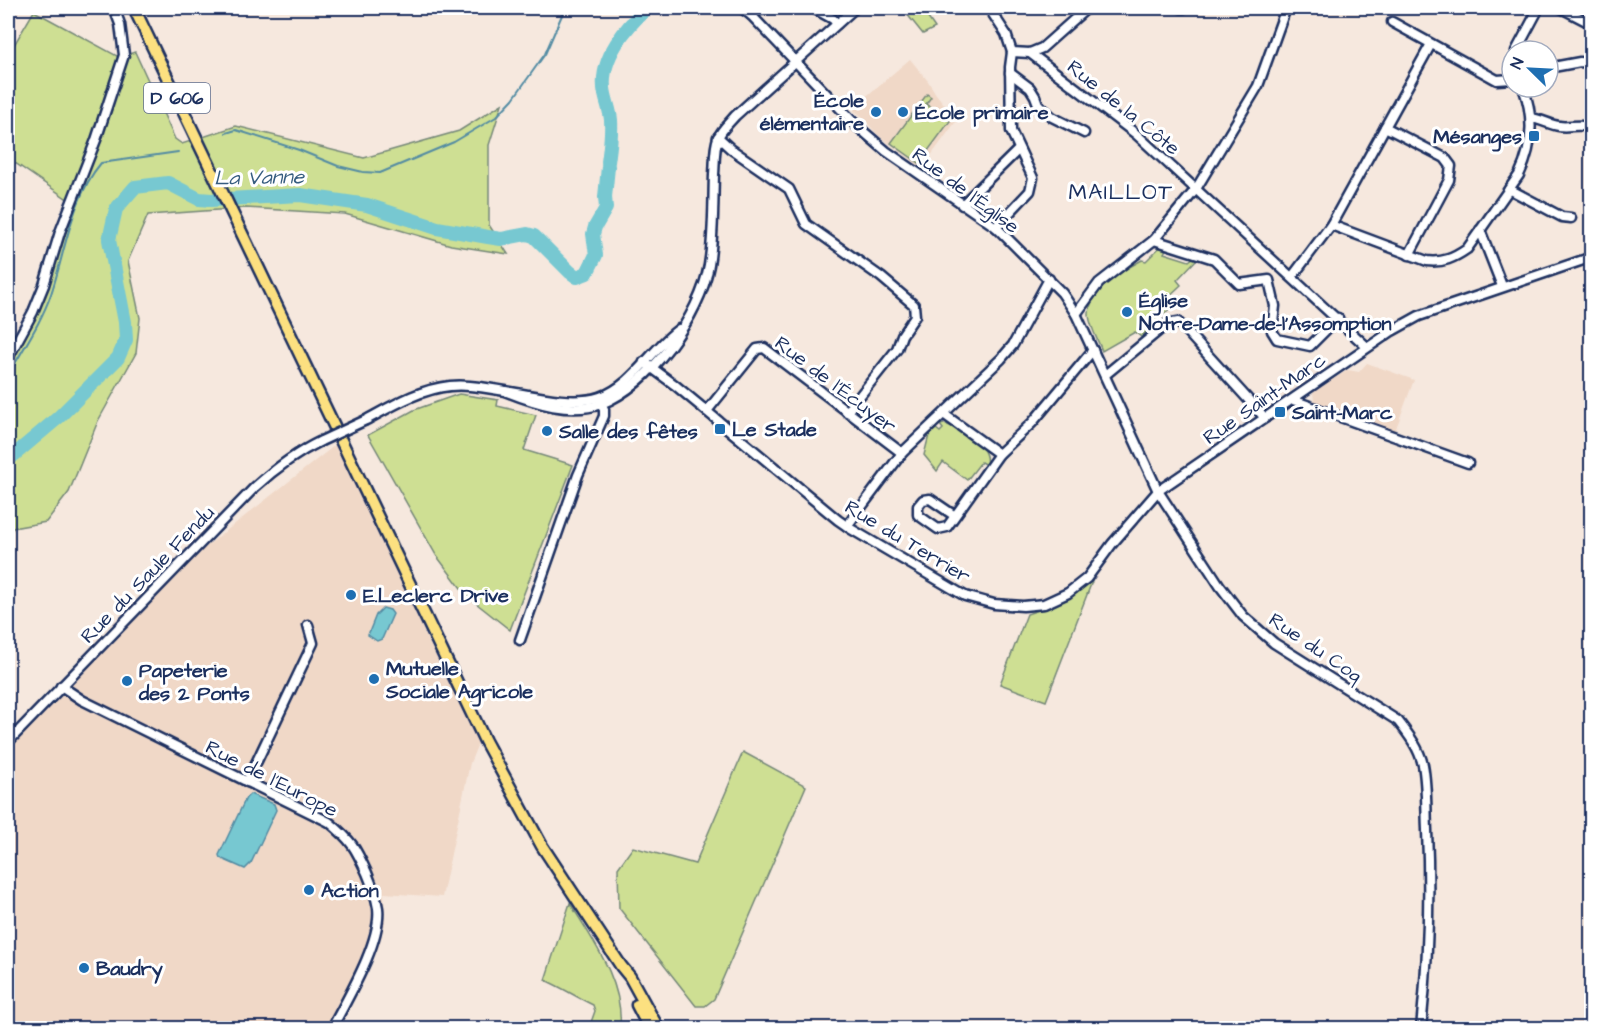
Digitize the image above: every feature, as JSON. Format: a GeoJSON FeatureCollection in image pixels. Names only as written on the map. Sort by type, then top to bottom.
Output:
{"type":"FeatureCollection","features":[{"type":"Feature","properties":{"kind":"main road","name":"D 606"},"geometry":{"type":"LineString","coordinates":[[134,8],[485,741],[542,846],[630,977],[658,1029]]}},
{"type":"Feature","properties":{"kind":"main road","name":"D 606"},"geometry":{"type":"LineString","coordinates":[[621,966],[625,981],[649,1029]]}},
{"type":"Feature","properties":{"kind":"street"},"geometry":{"type":"LineString","coordinates":[[8,358],[40,294],[124,55],[120,24],[114,8]]}},
{"type":"Feature","properties":{"kind":"street","name":"Rue de l'Église"},"geometry":{"type":"LineString","coordinates":[[742,8],[857,126],[886,151],[996,227],[1062,293],[1076,314],[1158,491]]}},
{"type":"Feature","properties":{"kind":"street"},"geometry":{"type":"LineString","coordinates":[[751,15],[764,8]]}},
{"type":"Feature","properties":{"kind":"street"},"geometry":{"type":"LineString","coordinates":[[813,8],[833,19],[837,24]]}},
{"type":"Feature","properties":{"kind":"street"},"geometry":{"type":"LineString","coordinates":[[520,640],[578,475],[604,416],[600,400],[627,389],[647,365],[673,341],[699,298],[709,266],[718,137],[735,116],[855,8]]}},
{"type":"Feature","properties":{"kind":"street"},"geometry":{"type":"LineString","coordinates":[[989,8],[1006,34],[1012,52],[1011,131],[1033,178],[1030,191],[996,227]]}},
{"type":"Feature","properties":{"kind":"street"},"geometry":{"type":"LineString","coordinates":[[1012,52],[1030,53],[1052,40],[1087,8]]}},
{"type":"Feature","properties":{"kind":"street"},"geometry":{"type":"LineString","coordinates":[[1076,314],[1099,282],[1154,240],[1196,189],[1258,86],[1286,8]]}},
{"type":"Feature","properties":{"kind":"street"},"geometry":{"type":"LineString","coordinates":[[1522,39],[1539,8]]}},
{"type":"Feature","properties":{"kind":"street"},"geometry":{"type":"LineString","coordinates":[[1561,8],[1592,24]]}},
{"type":"Feature","properties":{"kind":"street"},"geometry":{"type":"LineString","coordinates":[[1392,22],[1500,80]]}},
{"type":"Feature","properties":{"kind":"street"},"geometry":{"type":"LineString","coordinates":[[1292,276],[1331,225],[1431,44]]}},
{"type":"Feature","properties":{"kind":"street","name":"Rue de la Côte"},"geometry":{"type":"LineString","coordinates":[[1030,53],[1136,134],[1367,347]]}},
{"type":"Feature","properties":{"kind":"street"},"geometry":{"type":"LineString","coordinates":[[1560,66],[1580,62],[1592,63]]}},
{"type":"Feature","properties":{"kind":"street"},"geometry":{"type":"LineString","coordinates":[[1010,73],[1030,88],[1038,104],[1052,117],[1084,133]]}},
{"type":"Feature","properties":{"kind":"street"},"geometry":{"type":"LineString","coordinates":[[1331,225],[1427,261],[1448,260],[1467,249],[1525,163],[1531,134],[1528,99]]}},
{"type":"Feature","properties":{"kind":"street"},"geometry":{"type":"LineString","coordinates":[[1531,118],[1541,119],[1557,126],[1585,126],[1592,130]]}},
{"type":"Feature","properties":{"kind":"street"},"geometry":{"type":"LineString","coordinates":[[1385,127],[1445,158],[1451,166],[1449,180],[1409,255]]}},
{"type":"Feature","properties":{"kind":"street"},"geometry":{"type":"LineString","coordinates":[[718,137],[731,149],[789,189],[806,224],[880,277],[914,305],[915,316],[902,335],[897,349],[847,412]]}},
{"type":"Feature","properties":{"kind":"street"},"geometry":{"type":"LineString","coordinates":[[962,205],[1019,149]]}},
{"type":"Feature","properties":{"kind":"street"},"geometry":{"type":"LineString","coordinates":[[1509,189],[1562,217],[1572,218]]}},
{"type":"Feature","properties":{"kind":"street"},"geometry":{"type":"LineString","coordinates":[[1480,230],[1502,286]]}},
{"type":"Feature","properties":{"kind":"street"},"geometry":{"type":"LineString","coordinates":[[1154,240],[1214,259],[1239,285],[1269,280],[1281,267]]}},
{"type":"Feature","properties":{"kind":"street","name":"Rue Saint-Marc"},"geometry":{"type":"LineString","coordinates":[[1158,491],[1392,330],[1419,316],[1592,257]]}},
{"type":"Feature","properties":{"kind":"street"},"geometry":{"type":"LineString","coordinates":[[847,526],[902,453],[988,373],[1012,345],[1048,279]]}},
{"type":"Feature","properties":{"kind":"street"},"geometry":{"type":"LineString","coordinates":[[1269,280],[1275,306],[1272,332],[1277,339],[1310,346],[1338,318]]}},
{"type":"Feature","properties":{"kind":"street"},"geometry":{"type":"LineString","coordinates":[[1104,375],[1167,324],[1178,322],[1265,418]]}},
{"type":"Feature","properties":{"kind":"street","name":"Rue de l’Écuyer"},"geometry":{"type":"LineString","coordinates":[[706,411],[761,348],[902,453]]}},
{"type":"Feature","properties":{"kind":"street"},"geometry":{"type":"LineString","coordinates":[[955,516],[999,454],[1032,423],[1093,350]]}},
{"type":"Feature","properties":{"kind":"street","name":"Rue du Terrier"},"geometry":{"type":"LineString","coordinates":[[647,365],[847,526],[965,596],[994,604],[1034,606],[1057,600],[1087,578],[1112,544],[1158,491]]}},
{"type":"Feature","properties":{"kind":"street","name":"Rue du Saule Fendu"},"geometry":{"type":"LineString","coordinates":[[8,742],[255,487],[273,470],[297,453],[420,393],[449,386],[467,386],[507,392],[530,401],[564,408],[600,400]]}},
{"type":"Feature","properties":{"kind":"street"},"geometry":{"type":"LineString","coordinates":[[1293,400],[1468,463]]}},
{"type":"Feature","properties":{"kind":"street"},"geometry":{"type":"LineString","coordinates":[[945,415],[999,454]]}},
{"type":"Feature","properties":{"kind":"street","name":"Rue du Coq"},"geometry":{"type":"LineString","coordinates":[[1158,491],[1220,586],[1243,616],[1274,643],[1398,721],[1418,750],[1425,791],[1428,861],[1427,940],[1421,1029]]}},
{"type":"Feature","properties":{"kind":"street"},"geometry":{"type":"LineString","coordinates":[[247,782],[313,643],[308,625]]}},
{"type":"Feature","properties":{"kind":"street","name":"Rue de l'Europe"},"geometry":{"type":"LineString","coordinates":[[61,686],[82,700],[329,822],[349,839],[374,892],[378,910],[378,926],[373,944],[332,1029]]}},
{"type":"Feature","properties":{"kind":"shaded area","name":"École primaire"},"geometry":{"type":"Polygon","coordinates":[[[910,59],[957,120],[922,168],[878,135],[854,111],[856,105],[910,59]]]}},
{"type":"Feature","properties":{"kind":"shaded area"},"geometry":{"type":"Polygon","coordinates":[[[1367,363],[1414,380],[1395,431],[1314,401],[1313,392],[1348,370],[1359,372],[1367,363]]]}},
{"type":"Feature","properties":{"kind":"shaded area"},"geometry":{"type":"Polygon","coordinates":[[[339,442],[426,636],[479,741],[470,763],[442,897],[384,893],[385,923],[379,946],[339,1028],[8,1028],[8,739],[151,590],[339,442]]]}},
{"type":"Feature","properties":{"kind":"green space"},"geometry":{"type":"Polygon","coordinates":[[[902,8],[921,8],[935,28],[923,34],[902,8]]]}},
{"type":"Feature","properties":{"kind":"green space"},"geometry":{"type":"Polygon","coordinates":[[[34,11],[119,57],[93,140],[69,200],[8,158],[8,55],[34,11]]]}},
{"type":"Feature","properties":{"kind":"green space"},"geometry":{"type":"Polygon","coordinates":[[[135,52],[175,139],[182,144],[236,126],[364,158],[459,131],[502,104],[489,145],[489,225],[508,254],[451,245],[345,214],[246,208],[148,215],[128,261],[140,318],[136,353],[98,421],[69,492],[46,522],[13,528],[8,537],[8,365],[31,325],[46,291],[126,55],[135,52]]]}},
{"type":"Feature","properties":{"kind":"green space"},"geometry":{"type":"Polygon","coordinates":[[[927,94],[931,97],[926,104],[950,121],[919,163],[891,143],[927,94]]]}},
{"type":"Feature","properties":{"kind":"green space"},"geometry":{"type":"Polygon","coordinates":[[[1169,244],[1164,253],[1189,261],[1194,257],[1198,258],[1177,280],[1181,285],[1165,300],[1172,306],[1141,337],[1135,332],[1102,351],[1092,329],[1089,315],[1094,297],[1117,275],[1142,260],[1146,261],[1161,246],[1169,244]]]}},
{"type":"Feature","properties":{"kind":"green space"},"geometry":{"type":"Polygon","coordinates":[[[459,394],[498,400],[497,406],[536,415],[524,450],[573,465],[510,630],[467,596],[436,555],[368,435],[414,410],[459,394]]]}},
{"type":"Feature","properties":{"kind":"green space"},"geometry":{"type":"Polygon","coordinates":[[[944,424],[972,439],[986,455],[986,465],[981,462],[967,480],[943,462],[937,471],[924,455],[929,435],[936,429],[940,432],[943,429],[940,425],[944,424]]]}},
{"type":"Feature","properties":{"kind":"green space"},"geometry":{"type":"Polygon","coordinates":[[[1093,579],[1046,701],[1000,684],[1027,614],[1047,607],[1093,579]]]}},
{"type":"Feature","properties":{"kind":"green space"},"geometry":{"type":"Polygon","coordinates":[[[743,752],[806,786],[714,999],[705,1006],[696,1006],[619,908],[618,868],[633,847],[695,864],[743,752]]]}},
{"type":"Feature","properties":{"kind":"green space"},"geometry":{"type":"Polygon","coordinates":[[[570,903],[597,947],[612,978],[620,1011],[620,1028],[589,1028],[595,1011],[593,1005],[545,980],[570,903]]]}},
{"type":"Feature","properties":{"kind":"water"},"geometry":{"type":"Polygon","coordinates":[[[383,608],[390,610],[393,614],[382,639],[377,641],[368,635],[376,615],[383,608]]]}},
{"type":"Feature","properties":{"kind":"water"},"geometry":{"type":"Polygon","coordinates":[[[250,794],[274,804],[276,810],[251,863],[245,869],[220,858],[219,855],[250,794]]]}},
{"type":"Feature","properties":{"kind":"waterway"},"geometry":{"type":"LineString","coordinates":[[226,133],[236,130],[299,150],[338,166],[363,172],[380,173],[454,142],[496,117],[513,99],[545,54],[565,8]]}},
{"type":"Feature","properties":{"kind":"waterway","name":"La Vanne"},"geometry":{"type":"LineString","coordinates":[[608,162],[611,125],[604,88],[606,65],[623,33],[647,8]]}},
{"type":"Feature","properties":{"kind":"waterway"},"geometry":{"type":"LineString","coordinates":[[8,376],[47,305],[76,208],[91,177],[101,163],[178,152]]}},
{"type":"Feature","properties":{"kind":"waterway","name":"La Vanne"},"geometry":{"type":"LineString","coordinates":[[8,460],[59,417],[118,358],[126,340],[125,322],[109,240],[116,209],[135,187],[168,183],[199,199],[211,200],[300,195],[367,205],[437,228],[488,237],[501,239],[527,234],[534,236],[577,277],[587,273],[596,255],[593,234],[606,208],[608,167]]}},
{"type":"Feature","properties":{"kind":"place","name":"École élémentaire"},"geometry":{"type":"Point","coordinates":[876,112]}},
{"type":"Feature","properties":{"kind":"place","name":"École primaire"},"geometry":{"type":"Point","coordinates":[903,112]}},
{"type":"Feature","properties":{"kind":"place","name":"Mésanges"},"geometry":{"type":"Point","coordinates":[1534,136]}},
{"type":"Feature","properties":{"kind":"place","name":"Église Notre-Dame-de-l'Assomption"},"geometry":{"type":"Point","coordinates":[1127,312]}},
{"type":"Feature","properties":{"kind":"place","name":"Saint-Marc"},"geometry":{"type":"Point","coordinates":[1280,412]}},
{"type":"Feature","properties":{"kind":"place","name":"Le Stade"},"geometry":{"type":"Point","coordinates":[720,429]}},
{"type":"Feature","properties":{"kind":"place","name":"Salle des fêtes"},"geometry":{"type":"Point","coordinates":[547,431]}},
{"type":"Feature","properties":{"kind":"place","name":"E.Leclerc Drive"},"geometry":{"type":"Point","coordinates":[351,595]}},
{"type":"Feature","properties":{"kind":"place","name":"Mutuelle Sociale Agricole"},"geometry":{"type":"Point","coordinates":[374,679]}},
{"type":"Feature","properties":{"kind":"place","name":"Papeterie des 2 Ponts"},"geometry":{"type":"Point","coordinates":[127,681]}},
{"type":"Feature","properties":{"kind":"place","name":"Action"},"geometry":{"type":"Point","coordinates":[309,890]}},
{"type":"Feature","properties":{"kind":"place","name":"Baudry"},"geometry":{"type":"Point","coordinates":[84,968]}},
{"type":"Feature","properties":{"kind":"district","name":"MAILLOT"},"geometry":{"type":"Point","coordinates":[1121,191]}}]}
